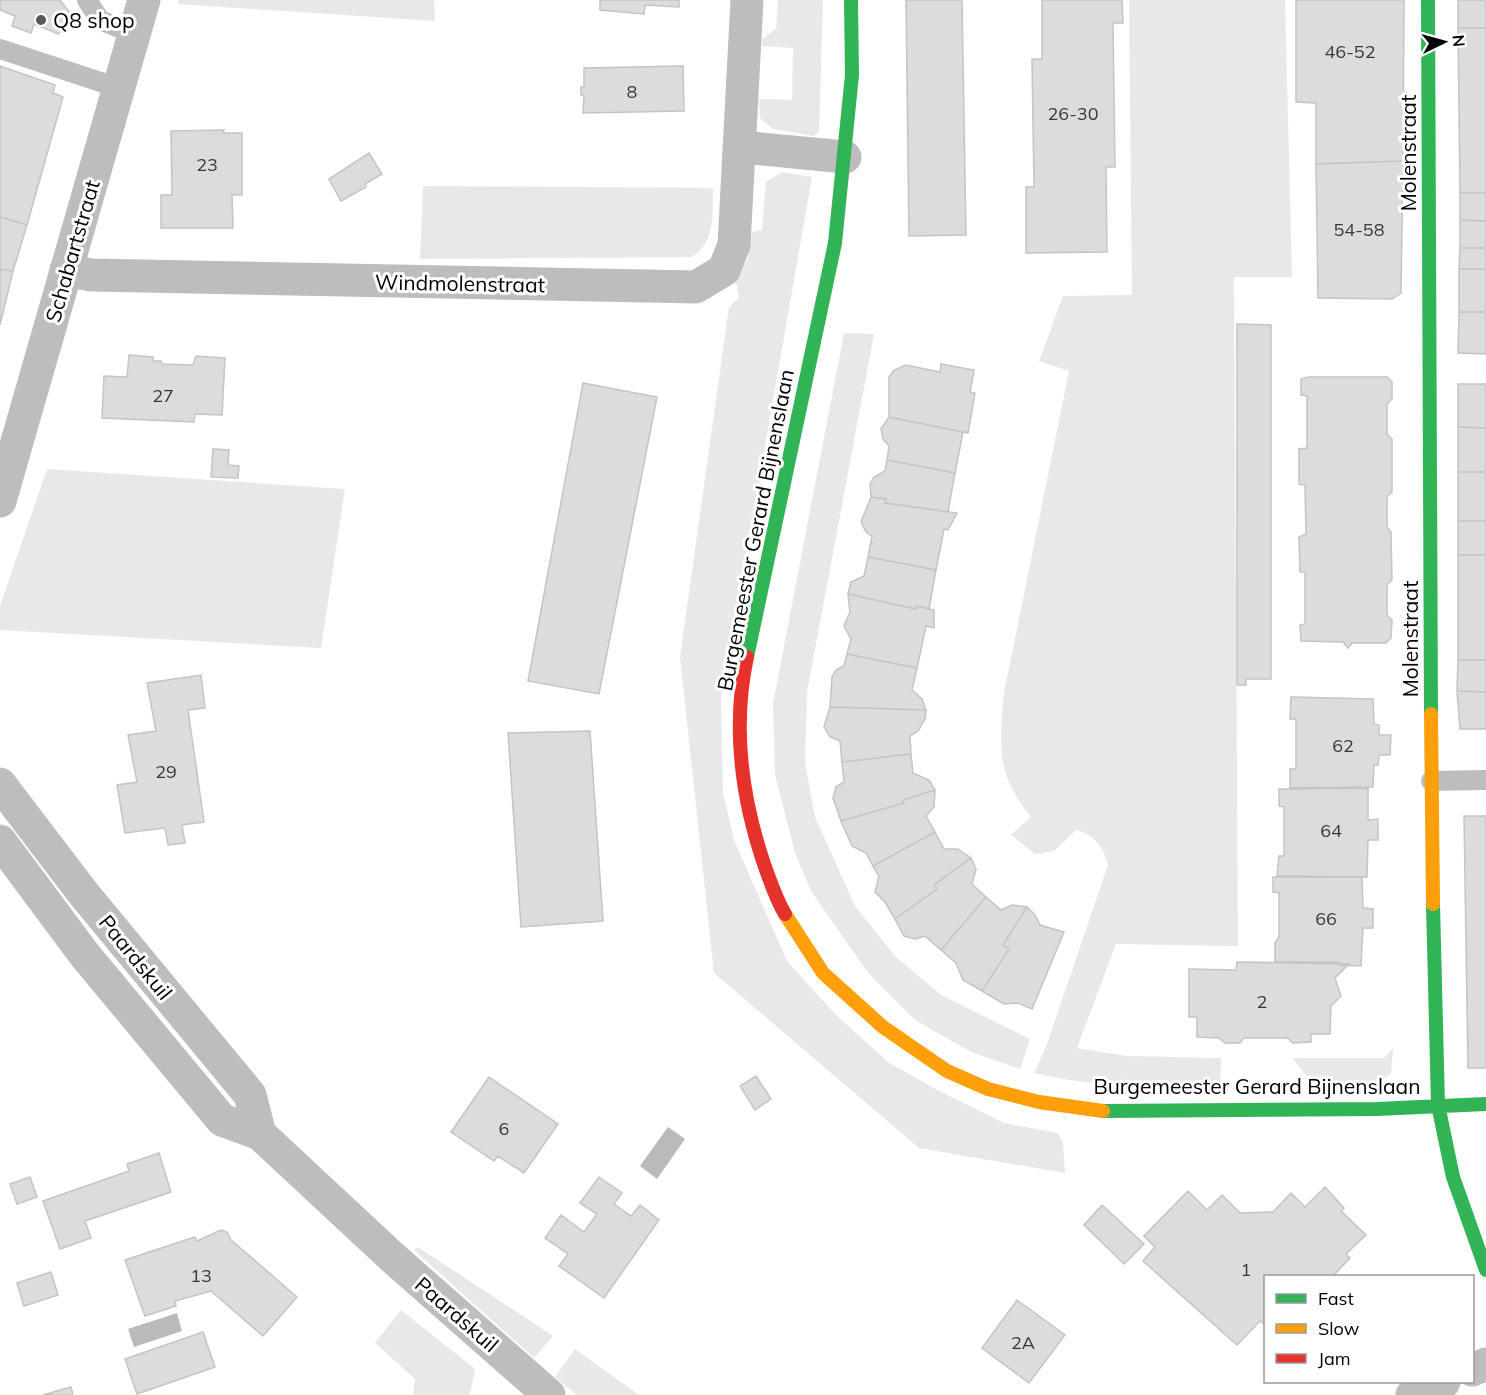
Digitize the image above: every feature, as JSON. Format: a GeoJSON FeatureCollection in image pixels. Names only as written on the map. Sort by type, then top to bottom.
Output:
{"type":"FeatureCollection","features":[{"type":"Feature","properties":{"kind":"street","name":"Schabartstraat"},"geometry":{"type":"LineString","coordinates":[[0,501],[144,0]]}},
{"type":"Feature","properties":{"kind":"street","name":"Windmolenstraat"},"geometry":{"type":"LineString","coordinates":[[66,270],[91,275],[696,287],[724,270],[734,245],[747,0]]}},
{"type":"Feature","properties":{"kind":"street","name":"Burgemeester Gerard Bijnenslaan"},"geometry":{"type":"LineString","coordinates":[[851,0],[852,75],[845,157],[831,268],[743,677],[741,768],[753,831],[778,903],[823,973],[883,1027],[947,1071],[988,1089],[1039,1102],[1108,1112],[1329,1110],[1486,1104]]}},
{"type":"Feature","properties":{"kind":"street","name":"Molenstraat"},"geometry":{"type":"LineString","coordinates":[[1428,0],[1431,781],[1438,1106],[1462,1212],[1486,1270]]}},
{"type":"Feature","properties":{"kind":"street"},"geometry":{"type":"LineString","coordinates":[[741,147],[845,157]]}},
{"type":"Feature","properties":{"kind":"street","name":"Paardskuil"},"geometry":{"type":"LineString","coordinates":[[0,784],[83,893],[250,1095],[260,1134]]}},
{"type":"Feature","properties":{"kind":"street","name":"Paardskuil"},"geometry":{"type":"LineString","coordinates":[[0,841],[84,954],[222,1120],[260,1134],[392,1257],[549,1395]]}},
{"type":"Feature","properties":{"kind":"street"},"geometry":{"type":"LineString","coordinates":[[1412,1395],[1442,1383]]}},
{"type":"Feature","properties":{"kind":"lane"},"geometry":{"type":"LineString","coordinates":[[87,0],[100,20],[134,34]]}},
{"type":"Feature","properties":{"kind":"lane"},"geometry":{"type":"LineString","coordinates":[[0,50],[118,88]]}},
{"type":"Feature","properties":{"kind":"lane"},"geometry":{"type":"LineString","coordinates":[[1431,781],[1486,780]]}},
{"type":"Feature","properties":{"kind":"shaded area"},"geometry":{"type":"Polygon","coordinates":[[[179,0],[434,0],[435,21],[178,4],[179,0]]]}},
{"type":"Feature","properties":{"kind":"shaded area"},"geometry":{"type":"Polygon","coordinates":[[[778,0],[823,0],[819,132],[813,136],[773,129],[760,118],[759,99],[792,100],[793,48],[762,46],[762,39],[776,29],[778,0]]]}},
{"type":"Feature","properties":{"kind":"shaded area"},"geometry":{"type":"Polygon","coordinates":[[[1129,0],[1285,0],[1292,277],[1234,277],[1238,946],[1116,944],[1077,1048],[1127,1056],[1221,1058],[1220,1085],[1104,1084],[1034,1073],[1047,1044],[1108,865],[1104,852],[1097,842],[1076,830],[1054,851],[1035,854],[1011,835],[1031,817],[1011,787],[1002,759],[1001,728],[1004,693],[1069,371],[1039,361],[1063,296],[1132,295],[1129,0]]]}},
{"type":"Feature","properties":{"kind":"shaded area"},"geometry":{"type":"Polygon","coordinates":[[[782,172],[812,177],[721,698],[723,793],[734,840],[787,961],[836,1015],[888,1062],[939,1091],[1004,1123],[1058,1133],[1063,1143],[1065,1173],[919,1148],[714,973],[680,657],[729,307],[739,298],[736,280],[748,259],[752,232],[762,230],[766,182],[782,172]]]}},
{"type":"Feature","properties":{"kind":"shaded area"},"geometry":{"type":"Polygon","coordinates":[[[423,186],[713,188],[711,227],[700,251],[692,257],[420,259],[423,186]]]}},
{"type":"Feature","properties":{"kind":"shaded area"},"geometry":{"type":"Polygon","coordinates":[[[844,333],[874,334],[807,692],[805,763],[815,817],[855,906],[895,956],[941,995],[1030,1039],[1020,1069],[971,1052],[915,1020],[868,973],[811,891],[795,853],[775,774],[773,704],[844,333]]]}},
{"type":"Feature","properties":{"kind":"shaded area"},"geometry":{"type":"Polygon","coordinates":[[[47,469],[345,489],[321,648],[0,630],[0,606],[47,469]]]}},
{"type":"Feature","properties":{"kind":"shaded area"},"geometry":{"type":"Polygon","coordinates":[[[1393,1048],[1391,1074],[1378,1081],[1314,1085],[1292,1058],[1384,1058],[1393,1048]]]}},
{"type":"Feature","properties":{"kind":"shaded area"},"geometry":{"type":"Polygon","coordinates":[[[668,1127],[685,1139],[657,1179],[640,1166],[668,1127]]]}},
{"type":"Feature","properties":{"kind":"shaded area"},"geometry":{"type":"Polygon","coordinates":[[[418,1247],[553,1336],[534,1358],[414,1250],[418,1247]]]}},
{"type":"Feature","properties":{"kind":"shaded area"},"geometry":{"type":"Polygon","coordinates":[[[401,1310],[475,1369],[470,1395],[413,1395],[415,1379],[375,1343],[401,1310]]]}},
{"type":"Feature","properties":{"kind":"shaded area"},"geometry":{"type":"Polygon","coordinates":[[[177,1313],[182,1331],[134,1347],[128,1329],[177,1313]]]}},
{"type":"Feature","properties":{"kind":"shaded area"},"geometry":{"type":"Polygon","coordinates":[[[575,1349],[639,1395],[577,1395],[555,1377],[575,1349]]]}},
{"type":"Feature","properties":{"kind":"building","name":"Q8 shop"},"geometry":{"type":"Polygon","coordinates":[[[0,0],[60,0],[70,13],[67,27],[58,34],[34,24],[31,33],[12,26],[15,16],[0,10],[0,0]]]}},
{"type":"Feature","properties":{"kind":"building"},"geometry":{"type":"Polygon","coordinates":[[[600,0],[679,0],[679,7],[645,5],[644,14],[600,10],[600,0]]]}},
{"type":"Feature","properties":{"kind":"building"},"geometry":{"type":"Polygon","coordinates":[[[906,0],[962,0],[966,235],[909,236],[906,0]]]}},
{"type":"Feature","properties":{"kind":"building"},"geometry":{"type":"Polygon","coordinates":[[[1042,0],[1122,0],[1123,23],[1113,23],[1115,167],[1106,167],[1107,252],[1026,253],[1026,187],[1034,187],[1032,59],[1042,59],[1042,0]]]}},
{"type":"Feature","properties":{"kind":"building"},"geometry":{"type":"Polygon","coordinates":[[[1296,0],[1404,0],[1403,161],[1316,164],[1316,103],[1296,102],[1296,0]]]}},
{"type":"Feature","properties":{"kind":"building"},"geometry":{"type":"Polygon","coordinates":[[[1458,0],[1486,0],[1486,28],[1458,28],[1458,0]]]}},
{"type":"Feature","properties":{"kind":"building"},"geometry":{"type":"Polygon","coordinates":[[[1458,28],[1486,28],[1486,193],[1460,193],[1458,28]]]}},
{"type":"Feature","properties":{"kind":"building"},"geometry":{"type":"Polygon","coordinates":[[[0,66],[55,85],[53,93],[63,97],[27,225],[0,217],[0,66]]]}},
{"type":"Feature","properties":{"kind":"building"},"geometry":{"type":"Polygon","coordinates":[[[683,66],[684,111],[583,113],[584,95],[581,95],[581,87],[584,87],[584,68],[683,66]]]}},
{"type":"Feature","properties":{"kind":"building"},"geometry":{"type":"Polygon","coordinates":[[[224,130],[223,133],[242,133],[242,195],[232,195],[233,228],[161,228],[161,195],[172,195],[171,131],[224,130]]]}},
{"type":"Feature","properties":{"kind":"building"},"geometry":{"type":"Polygon","coordinates":[[[369,153],[382,174],[365,184],[366,187],[341,201],[329,179],[369,153]]]}},
{"type":"Feature","properties":{"kind":"building"},"geometry":{"type":"Polygon","coordinates":[[[1403,161],[1401,293],[1392,299],[1318,298],[1316,164],[1403,161]]]}},
{"type":"Feature","properties":{"kind":"building"},"geometry":{"type":"Polygon","coordinates":[[[1460,193],[1486,193],[1486,221],[1460,220],[1460,193]]]}},
{"type":"Feature","properties":{"kind":"building"},"geometry":{"type":"Polygon","coordinates":[[[0,217],[27,225],[13,271],[0,269],[0,217]]]}},
{"type":"Feature","properties":{"kind":"building"},"geometry":{"type":"Polygon","coordinates":[[[1460,220],[1486,221],[1486,248],[1460,248],[1460,220]]]}},
{"type":"Feature","properties":{"kind":"building"},"geometry":{"type":"Polygon","coordinates":[[[1460,248],[1486,248],[1486,269],[1459,269],[1460,248]]]}},
{"type":"Feature","properties":{"kind":"building"},"geometry":{"type":"Polygon","coordinates":[[[0,269],[13,271],[0,325],[0,269]]]}},
{"type":"Feature","properties":{"kind":"building"},"geometry":{"type":"Polygon","coordinates":[[[1459,269],[1486,269],[1486,312],[1459,312],[1459,269]]]}},
{"type":"Feature","properties":{"kind":"building"},"geometry":{"type":"Polygon","coordinates":[[[1459,312],[1486,312],[1486,354],[1458,353],[1459,312]]]}},
{"type":"Feature","properties":{"kind":"building"},"geometry":{"type":"Polygon","coordinates":[[[1237,324],[1271,325],[1271,679],[1246,679],[1246,685],[1237,685],[1237,324]]]}},
{"type":"Feature","properties":{"kind":"building"},"geometry":{"type":"Polygon","coordinates":[[[129,355],[153,357],[153,361],[161,361],[162,364],[193,365],[196,356],[225,358],[222,415],[195,414],[194,422],[102,418],[104,376],[127,377],[129,355]]]}},
{"type":"Feature","properties":{"kind":"building"},"geometry":{"type":"Polygon","coordinates":[[[941,364],[974,370],[970,392],[975,393],[968,433],[889,417],[889,377],[894,370],[906,365],[940,372],[941,364]]]}},
{"type":"Feature","properties":{"kind":"building"},"geometry":{"type":"Polygon","coordinates":[[[1308,377],[1387,377],[1392,382],[1392,399],[1387,404],[1387,434],[1392,439],[1392,492],[1387,497],[1387,527],[1391,532],[1392,580],[1387,585],[1387,615],[1392,620],[1391,638],[1386,643],[1352,643],[1348,648],[1343,642],[1301,641],[1300,625],[1305,624],[1305,572],[1300,572],[1299,537],[1306,534],[1305,485],[1299,484],[1299,449],[1307,448],[1307,396],[1301,395],[1301,379],[1308,377]]]}},
{"type":"Feature","properties":{"kind":"building"},"geometry":{"type":"Polygon","coordinates":[[[583,383],[657,397],[599,694],[528,681],[583,383]]]}},
{"type":"Feature","properties":{"kind":"building"},"geometry":{"type":"Polygon","coordinates":[[[1458,384],[1486,384],[1486,428],[1458,427],[1458,384]]]}},
{"type":"Feature","properties":{"kind":"building"},"geometry":{"type":"Polygon","coordinates":[[[889,417],[963,432],[955,473],[887,460],[889,446],[883,439],[881,429],[889,417]]]}},
{"type":"Feature","properties":{"kind":"building"},"geometry":{"type":"Polygon","coordinates":[[[1458,427],[1486,428],[1486,472],[1458,472],[1458,427]]]}},
{"type":"Feature","properties":{"kind":"building"},"geometry":{"type":"Polygon","coordinates":[[[213,449],[229,450],[228,465],[239,466],[238,478],[211,477],[213,449]]]}},
{"type":"Feature","properties":{"kind":"building"},"geometry":{"type":"Polygon","coordinates":[[[887,460],[955,473],[948,512],[885,503],[886,499],[871,497],[870,484],[874,477],[885,471],[887,460]]]}},
{"type":"Feature","properties":{"kind":"building"},"geometry":{"type":"Polygon","coordinates":[[[1458,472],[1486,472],[1486,521],[1458,521],[1458,472]]]}},
{"type":"Feature","properties":{"kind":"building"},"geometry":{"type":"Polygon","coordinates":[[[871,497],[886,499],[885,503],[957,513],[948,530],[944,529],[936,570],[868,557],[872,536],[866,532],[861,522],[871,497]]]}},
{"type":"Feature","properties":{"kind":"building"},"geometry":{"type":"Polygon","coordinates":[[[1458,521],[1486,521],[1486,555],[1458,555],[1458,521]]]}},
{"type":"Feature","properties":{"kind":"building"},"geometry":{"type":"Polygon","coordinates":[[[1458,555],[1486,555],[1486,660],[1458,660],[1458,555]]]}},
{"type":"Feature","properties":{"kind":"building"},"geometry":{"type":"Polygon","coordinates":[[[868,557],[936,570],[929,609],[917,606],[916,609],[848,594],[851,582],[864,576],[868,557]]]}},
{"type":"Feature","properties":{"kind":"building"},"geometry":{"type":"Polygon","coordinates":[[[848,594],[916,609],[917,606],[934,610],[934,628],[926,626],[917,668],[847,654],[851,639],[844,626],[850,612],[848,594]]]}},
{"type":"Feature","properties":{"kind":"building"},"geometry":{"type":"Polygon","coordinates":[[[847,654],[917,668],[912,690],[922,699],[926,710],[830,707],[832,677],[836,670],[844,666],[847,654]]]}},
{"type":"Feature","properties":{"kind":"building"},"geometry":{"type":"Polygon","coordinates":[[[1458,660],[1486,660],[1486,692],[1457,691],[1458,660]]]}},
{"type":"Feature","properties":{"kind":"building"},"geometry":{"type":"Polygon","coordinates":[[[201,675],[205,708],[188,710],[204,822],[182,825],[185,843],[168,845],[165,828],[125,833],[117,785],[137,782],[128,735],[156,731],[147,683],[201,675]]]}},
{"type":"Feature","properties":{"kind":"building"},"geometry":{"type":"Polygon","coordinates":[[[1457,691],[1486,692],[1486,729],[1460,729],[1457,691]]]}},
{"type":"Feature","properties":{"kind":"building"},"geometry":{"type":"Polygon","coordinates":[[[1291,697],[1373,699],[1374,724],[1379,725],[1379,735],[1391,735],[1390,755],[1379,755],[1378,765],[1374,765],[1373,787],[1290,788],[1290,769],[1296,769],[1296,719],[1290,719],[1291,697]]]}},
{"type":"Feature","properties":{"kind":"building"},"geometry":{"type":"Polygon","coordinates":[[[830,707],[926,710],[925,719],[918,731],[910,736],[911,754],[842,762],[840,741],[830,737],[824,727],[830,707]]]}},
{"type":"Feature","properties":{"kind":"building"},"geometry":{"type":"Polygon","coordinates":[[[590,731],[603,921],[521,927],[508,733],[590,731]]]}},
{"type":"Feature","properties":{"kind":"building"},"geometry":{"type":"Polygon","coordinates":[[[911,754],[913,773],[929,780],[935,790],[903,800],[904,803],[841,821],[833,798],[836,787],[844,782],[842,762],[911,754]]]}},
{"type":"Feature","properties":{"kind":"building"},"geometry":{"type":"Polygon","coordinates":[[[1368,788],[1368,820],[1378,819],[1378,840],[1368,840],[1367,877],[1277,876],[1279,856],[1284,856],[1284,807],[1279,806],[1279,789],[1368,788]]]}},
{"type":"Feature","properties":{"kind":"building"},"geometry":{"type":"Polygon","coordinates":[[[935,790],[934,807],[926,816],[935,832],[873,866],[866,853],[852,846],[841,821],[904,803],[903,800],[935,790]]]}},
{"type":"Feature","properties":{"kind":"building"},"geometry":{"type":"Polygon","coordinates":[[[1464,816],[1486,816],[1486,1068],[1468,1068],[1464,816]]]}},
{"type":"Feature","properties":{"kind":"building"},"geometry":{"type":"Polygon","coordinates":[[[935,832],[944,849],[958,849],[971,858],[934,885],[937,889],[895,919],[885,902],[875,892],[879,876],[873,866],[935,832]]]}},
{"type":"Feature","properties":{"kind":"building"},"geometry":{"type":"Polygon","coordinates":[[[971,858],[976,869],[972,884],[986,897],[941,950],[925,936],[915,939],[904,936],[895,919],[937,889],[934,885],[971,858]]]}},
{"type":"Feature","properties":{"kind":"building"},"geometry":{"type":"Polygon","coordinates":[[[1273,877],[1362,877],[1363,908],[1373,909],[1373,928],[1363,928],[1361,966],[1339,965],[1339,962],[1275,962],[1275,943],[1279,937],[1279,893],[1273,892],[1273,877]]]}},
{"type":"Feature","properties":{"kind":"building"},"geometry":{"type":"Polygon","coordinates":[[[986,897],[1001,910],[1012,905],[1027,907],[1003,945],[1009,949],[982,991],[963,980],[956,963],[941,950],[986,897]]]}},
{"type":"Feature","properties":{"kind":"building"},"geometry":{"type":"Polygon","coordinates":[[[1027,907],[1035,915],[1040,925],[1064,932],[1032,1009],[1018,1003],[1004,1004],[982,991],[1009,949],[1003,945],[1027,907]]]}},
{"type":"Feature","properties":{"kind":"building"},"geometry":{"type":"Polygon","coordinates":[[[1237,962],[1349,964],[1335,978],[1341,996],[1331,1006],[1330,1034],[1311,1034],[1311,1042],[1293,1043],[1287,1038],[1244,1038],[1240,1043],[1225,1043],[1219,1038],[1197,1037],[1197,1017],[1189,1017],[1189,969],[1236,970],[1237,962]]]}},
{"type":"Feature","properties":{"kind":"building"},"geometry":{"type":"Polygon","coordinates":[[[756,1076],[771,1099],[755,1110],[740,1086],[756,1076]]]}},
{"type":"Feature","properties":{"kind":"building"},"geometry":{"type":"Polygon","coordinates":[[[489,1077],[558,1124],[524,1173],[498,1156],[494,1161],[451,1132],[489,1077]]]}},
{"type":"Feature","properties":{"kind":"building"},"geometry":{"type":"Polygon","coordinates":[[[159,1153],[171,1192],[85,1221],[91,1238],[60,1249],[43,1201],[129,1171],[127,1164],[159,1153]]]}},
{"type":"Feature","properties":{"kind":"building"},"geometry":{"type":"Polygon","coordinates":[[[30,1177],[37,1197],[17,1204],[10,1184],[30,1177]]]}},
{"type":"Feature","properties":{"kind":"building"},"geometry":{"type":"Polygon","coordinates":[[[599,1177],[622,1193],[614,1204],[631,1216],[640,1205],[659,1220],[604,1298],[559,1266],[568,1254],[545,1238],[561,1215],[584,1232],[597,1214],[580,1203],[599,1177]]]}},
{"type":"Feature","properties":{"kind":"building"},"geometry":{"type":"Polygon","coordinates":[[[1325,1187],[1344,1208],[1341,1211],[1366,1235],[1346,1254],[1350,1258],[1334,1275],[1264,1275],[1264,1324],[1260,1321],[1237,1345],[1143,1261],[1155,1247],[1144,1236],[1188,1191],[1207,1210],[1222,1195],[1240,1213],[1273,1212],[1291,1193],[1305,1207],[1325,1187]]]}},
{"type":"Feature","properties":{"kind":"building"},"geometry":{"type":"Polygon","coordinates":[[[1102,1205],[1144,1244],[1124,1264],[1084,1225],[1102,1205]]]}},
{"type":"Feature","properties":{"kind":"building"},"geometry":{"type":"Polygon","coordinates":[[[221,1230],[227,1232],[231,1240],[297,1297],[263,1336],[211,1291],[175,1301],[176,1306],[145,1316],[125,1260],[195,1237],[197,1241],[221,1230]]]}},
{"type":"Feature","properties":{"kind":"building"},"geometry":{"type":"Polygon","coordinates":[[[51,1272],[58,1295],[24,1306],[17,1283],[51,1272]]]}},
{"type":"Feature","properties":{"kind":"building"},"geometry":{"type":"Polygon","coordinates":[[[1017,1300],[1065,1335],[1029,1383],[982,1348],[1017,1300]]]}},
{"type":"Feature","properties":{"kind":"building"},"geometry":{"type":"Polygon","coordinates":[[[203,1332],[215,1367],[137,1394],[125,1359],[203,1332]]]}},
{"type":"Feature","properties":{"kind":"building"},"geometry":{"type":"Polygon","coordinates":[[[71,1387],[73,1395],[43,1395],[71,1387]]]}},
{"type":"Feature","properties":{"kind":"traffic: fast"},"geometry":{"type":"LineString","coordinates":[[747,657],[835,243],[852,75],[851,0]]}},
{"type":"Feature","properties":{"kind":"traffic: fast"},"geometry":{"type":"LineString","coordinates":[[1428,0],[1431,714]]}},
{"type":"Feature","properties":{"kind":"traffic: fast"},"geometry":{"type":"LineString","coordinates":[[1433,904],[1438,1105],[1453,1177],[1486,1270]]}},
{"type":"Feature","properties":{"kind":"traffic: fast"},"geometry":{"type":"LineString","coordinates":[[1103,1111],[1377,1109],[1486,1104]]}},
{"type":"Feature","properties":{"kind":"traffic: slow"},"geometry":{"type":"LineString","coordinates":[[1431,714],[1433,904]]}},
{"type":"Feature","properties":{"kind":"traffic: slow"},"geometry":{"type":"LineString","coordinates":[[785,914],[823,973],[883,1027],[947,1071],[988,1089],[1039,1102],[1103,1111]]}},
{"type":"Feature","properties":{"kind":"traffic: jam"},"geometry":{"type":"LineString","coordinates":[[747,657],[740,710],[745,790],[765,867],[785,914]]}},
{"type":"Feature","properties":{"kind":"place","name":"Q8 shop"},"geometry":{"type":"Point","coordinates":[41,20]}}]}
